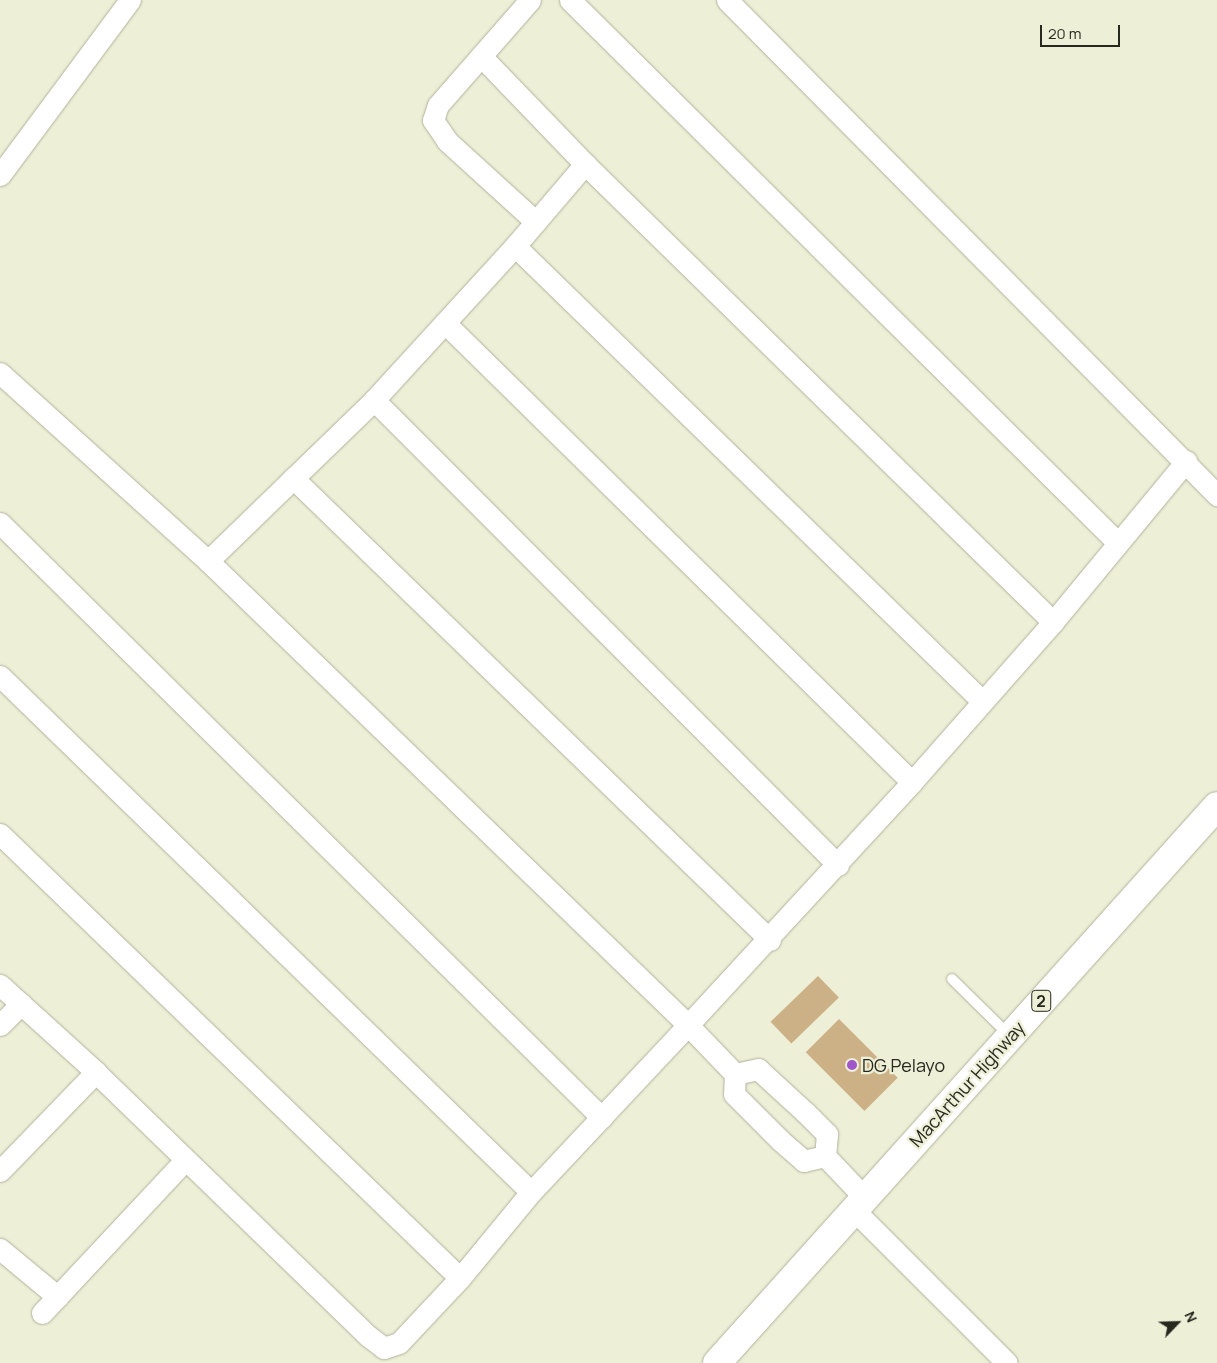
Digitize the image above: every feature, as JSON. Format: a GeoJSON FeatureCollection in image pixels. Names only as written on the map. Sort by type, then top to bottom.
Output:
{"type":"FeatureCollection","features":[{"type":"Feature","properties":{"kind":"highway","name":"MacArthur Highway"},"geometry":{"type":"LineString","coordinates":[[717,1363],[1217,806]]}},
{"type":"Feature","properties":{"kind":"street"},"geometry":{"type":"LineString","coordinates":[[0,175],[130,0]]}},
{"type":"Feature","properties":{"kind":"street"},"geometry":{"type":"LineString","coordinates":[[530,0],[438,105],[433,120],[447,141],[536,222]]}},
{"type":"Feature","properties":{"kind":"street"},"geometry":{"type":"LineString","coordinates":[[570,0],[1116,542]]}},
{"type":"Feature","properties":{"kind":"street"},"geometry":{"type":"LineString","coordinates":[[727,0],[1186,461],[1217,495]]}},
{"type":"Feature","properties":{"kind":"street"},"geometry":{"type":"LineString","coordinates":[[481,56],[585,164],[1053,622]]}},
{"type":"Feature","properties":{"kind":"street"},"geometry":{"type":"LineString","coordinates":[[208,561],[374,400],[515,246],[585,164]]}},
{"type":"Feature","properties":{"kind":"street"},"geometry":{"type":"LineString","coordinates":[[515,246],[982,701]]}},
{"type":"Feature","properties":{"kind":"street"},"geometry":{"type":"LineString","coordinates":[[445,323],[912,782]]}},
{"type":"Feature","properties":{"kind":"street"},"geometry":{"type":"LineString","coordinates":[[1,376],[208,561],[688,1025],[735,1074],[734,1094],[781,1141],[804,1161],[825,1156]]}},
{"type":"Feature","properties":{"kind":"street"},"geometry":{"type":"LineString","coordinates":[[374,400],[838,865]]}},
{"type":"Feature","properties":{"kind":"street"},"geometry":{"type":"LineString","coordinates":[[0,985],[96,1072],[184,1161],[368,1336],[384,1348],[399,1342],[460,1278],[532,1192],[770,940],[838,865],[1053,622],[1116,542],[1186,461]]}},
{"type":"Feature","properties":{"kind":"street"},"geometry":{"type":"LineString","coordinates":[[293,478],[770,940]]}},
{"type":"Feature","properties":{"kind":"street"},"geometry":{"type":"LineString","coordinates":[[0,523],[602,1118]]}},
{"type":"Feature","properties":{"kind":"street"},"geometry":{"type":"LineString","coordinates":[[0,676],[532,1192]]}},
{"type":"Feature","properties":{"kind":"street"},"geometry":{"type":"LineString","coordinates":[[0,834],[460,1278]]}},
{"type":"Feature","properties":{"kind":"street"},"geometry":{"type":"LineString","coordinates":[[0,1025],[21,1004]]}},
{"type":"Feature","properties":{"kind":"street"},"geometry":{"type":"LineString","coordinates":[[735,1074],[758,1069],[826,1134],[825,1156],[860,1204],[1007,1363]]}},
{"type":"Feature","properties":{"kind":"street"},"geometry":{"type":"LineString","coordinates":[[0,1171],[96,1072]]}},
{"type":"Feature","properties":{"kind":"street"},"geometry":{"type":"LineString","coordinates":[[42,1313],[184,1161]]}},
{"type":"Feature","properties":{"kind":"street"},"geometry":{"type":"LineString","coordinates":[[0,1249],[58,1297]]}},
{"type":"Feature","properties":{"kind":"lane"},"geometry":{"type":"LineString","coordinates":[[952,979],[1010,1036]]}},
{"type":"Feature","properties":{"kind":"building"},"geometry":{"type":"Polygon","coordinates":[[[818,976],[839,998],[791,1043],[771,1022],[818,976]]]}},
{"type":"Feature","properties":{"kind":"building","name":"DG Pelayo"},"geometry":{"type":"Polygon","coordinates":[[[839,1019],[898,1078],[864,1111],[806,1052],[839,1019]]]}},
{"type":"Feature","properties":{"kind":"place","name":"DG Pelayo"},"geometry":{"type":"Point","coordinates":[852,1065]}}]}
